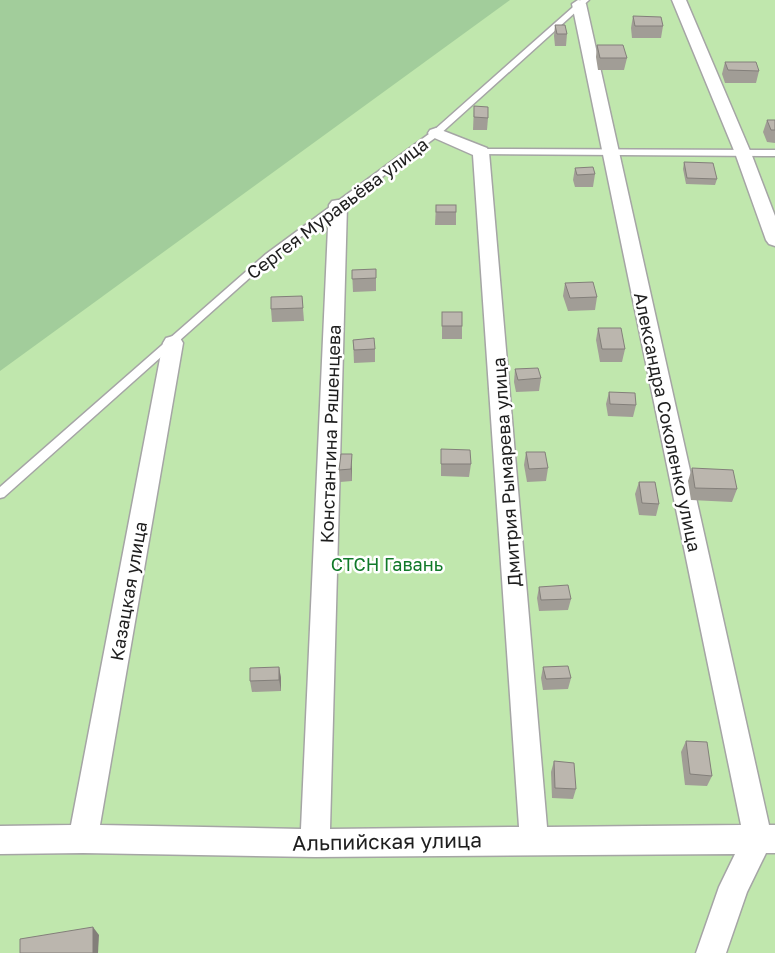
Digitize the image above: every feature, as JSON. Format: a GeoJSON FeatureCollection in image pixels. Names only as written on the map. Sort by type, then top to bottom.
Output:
{"type":"FeatureCollection","features":[{"type":"Feature","properties":{"kind":"street"},"geometry":{"type":"LineString","coordinates":[[679,0],[743,153],[775,240]]}},
{"type":"Feature","properties":{"kind":"street","name":"Александра Соколенко улица"},"geometry":{"type":"LineString","coordinates":[[582,2],[609,151],[767,839]]}},
{"type":"Feature","properties":{"kind":"street"},"geometry":{"type":"LineString","coordinates":[[436,133],[481,152]]}},
{"type":"Feature","properties":{"kind":"street","name":"Дмитрия Рымарева улица"},"geometry":{"type":"LineString","coordinates":[[481,152],[534,840]]}},
{"type":"Feature","properties":{"kind":"street","name":"Константина Ряшенцева"},"geometry":{"type":"LineString","coordinates":[[315,843],[338,204]]}},
{"type":"Feature","properties":{"kind":"street","name":"Казацкая улица"},"geometry":{"type":"LineString","coordinates":[[83,838],[173,343]]}},
{"type":"Feature","properties":{"kind":"street","name":"Альпийская улица"},"geometry":{"type":"LineString","coordinates":[[0,840],[83,838],[315,843],[767,839]]}},
{"type":"Feature","properties":{"kind":"street"},"geometry":{"type":"LineString","coordinates":[[711,953],[734,887],[767,839]]}},
{"type":"Feature","properties":{"kind":"lane","name":"Сергея Муравьёва улица"},"geometry":{"type":"LineString","coordinates":[[0,494],[173,343],[269,256],[436,133],[582,2]]}},
{"type":"Feature","properties":{"kind":"lane"},"geometry":{"type":"LineString","coordinates":[[481,152],[775,153]]}},
{"type":"Feature","properties":{"kind":"green space"},"geometry":{"type":"Polygon","coordinates":[[[0,0],[510,0],[0,371],[0,0]]]}},
{"type":"Feature","properties":{"kind":"green space","name":"СТСН Гавань"},"geometry":{"type":"Polygon","coordinates":[[[499,0],[775,0],[775,953],[0,953],[0,368],[499,0]]]}},
{"type":"Feature","properties":{"kind":"building"},"geometry":{"type":"Polygon","coordinates":[[[633,16],[661,17],[663,26],[635,26],[633,16]]]}},
{"type":"Feature","properties":{"kind":"building"},"geometry":{"type":"Polygon","coordinates":[[[555,25],[565,25],[567,34],[557,34],[555,25]]]}},
{"type":"Feature","properties":{"kind":"building"},"geometry":{"type":"Polygon","coordinates":[[[597,45],[623,45],[627,58],[600,58],[597,45]]]}},
{"type":"Feature","properties":{"kind":"building"},"geometry":{"type":"Polygon","coordinates":[[[725,62],[756,62],[759,71],[728,70],[725,62]]]}},
{"type":"Feature","properties":{"kind":"building"},"geometry":{"type":"Polygon","coordinates":[[[474,106],[488,107],[488,118],[474,117],[474,106]]]}},
{"type":"Feature","properties":{"kind":"building"},"geometry":{"type":"Polygon","coordinates":[[[767,120],[775,120],[775,130],[771,130],[767,120]]]}},
{"type":"Feature","properties":{"kind":"building"},"geometry":{"type":"Polygon","coordinates":[[[684,162],[713,163],[717,179],[687,178],[684,162]]]}},
{"type":"Feature","properties":{"kind":"building"},"geometry":{"type":"Polygon","coordinates":[[[593,167],[595,174],[577,175],[575,168],[593,167]]]}},
{"type":"Feature","properties":{"kind":"building"},"geometry":{"type":"Polygon","coordinates":[[[436,205],[456,205],[456,212],[436,212],[436,205]]]}},
{"type":"Feature","properties":{"kind":"building"},"geometry":{"type":"Polygon","coordinates":[[[376,269],[376,278],[352,279],[352,270],[376,269]]]}},
{"type":"Feature","properties":{"kind":"building"},"geometry":{"type":"Polygon","coordinates":[[[593,282],[597,297],[570,298],[565,283],[593,282]]]}},
{"type":"Feature","properties":{"kind":"building"},"geometry":{"type":"Polygon","coordinates":[[[302,296],[303,308],[271,309],[271,297],[302,296]]]}},
{"type":"Feature","properties":{"kind":"building"},"geometry":{"type":"Polygon","coordinates":[[[442,312],[462,312],[462,326],[442,326],[442,312]]]}},
{"type":"Feature","properties":{"kind":"building"},"geometry":{"type":"Polygon","coordinates":[[[598,328],[621,328],[625,349],[602,349],[598,328]]]}},
{"type":"Feature","properties":{"kind":"building"},"geometry":{"type":"Polygon","coordinates":[[[374,338],[375,349],[354,350],[353,340],[374,338]]]}},
{"type":"Feature","properties":{"kind":"building"},"geometry":{"type":"Polygon","coordinates":[[[538,368],[541,378],[518,380],[515,369],[538,368]]]}},
{"type":"Feature","properties":{"kind":"building"},"geometry":{"type":"Polygon","coordinates":[[[609,392],[635,393],[636,405],[610,404],[609,392]]]}},
{"type":"Feature","properties":{"kind":"building"},"geometry":{"type":"Polygon","coordinates":[[[441,449],[470,450],[471,464],[441,464],[441,449]]]}},
{"type":"Feature","properties":{"kind":"building"},"geometry":{"type":"Polygon","coordinates":[[[526,452],[545,452],[548,468],[529,469],[526,452]]]}},
{"type":"Feature","properties":{"kind":"building"},"geometry":{"type":"Polygon","coordinates":[[[341,454],[352,454],[351,469],[339,470],[341,454]]]}},
{"type":"Feature","properties":{"kind":"building"},"geometry":{"type":"Polygon","coordinates":[[[692,468],[733,470],[737,489],[695,488],[692,468]]]}},
{"type":"Feature","properties":{"kind":"building"},"geometry":{"type":"Polygon","coordinates":[[[639,482],[655,482],[659,504],[642,503],[639,482]]]}},
{"type":"Feature","properties":{"kind":"building"},"geometry":{"type":"Polygon","coordinates":[[[568,585],[571,599],[541,600],[539,587],[568,585]]]}},
{"type":"Feature","properties":{"kind":"building"},"geometry":{"type":"Polygon","coordinates":[[[568,666],[571,678],[546,679],[543,667],[568,666]]]}},
{"type":"Feature","properties":{"kind":"building"},"geometry":{"type":"Polygon","coordinates":[[[279,667],[279,680],[250,681],[250,668],[279,667]]]}},
{"type":"Feature","properties":{"kind":"building"},"geometry":{"type":"Polygon","coordinates":[[[686,741],[707,742],[712,776],[690,774],[686,741]]]}},
{"type":"Feature","properties":{"kind":"building"},"geometry":{"type":"Polygon","coordinates":[[[554,761],[574,763],[576,789],[555,788],[554,761]]]}},
{"type":"Feature","properties":{"kind":"building"},"geometry":{"type":"Polygon","coordinates":[[[93,927],[93,953],[20,953],[20,939],[93,927]]]}}]}
